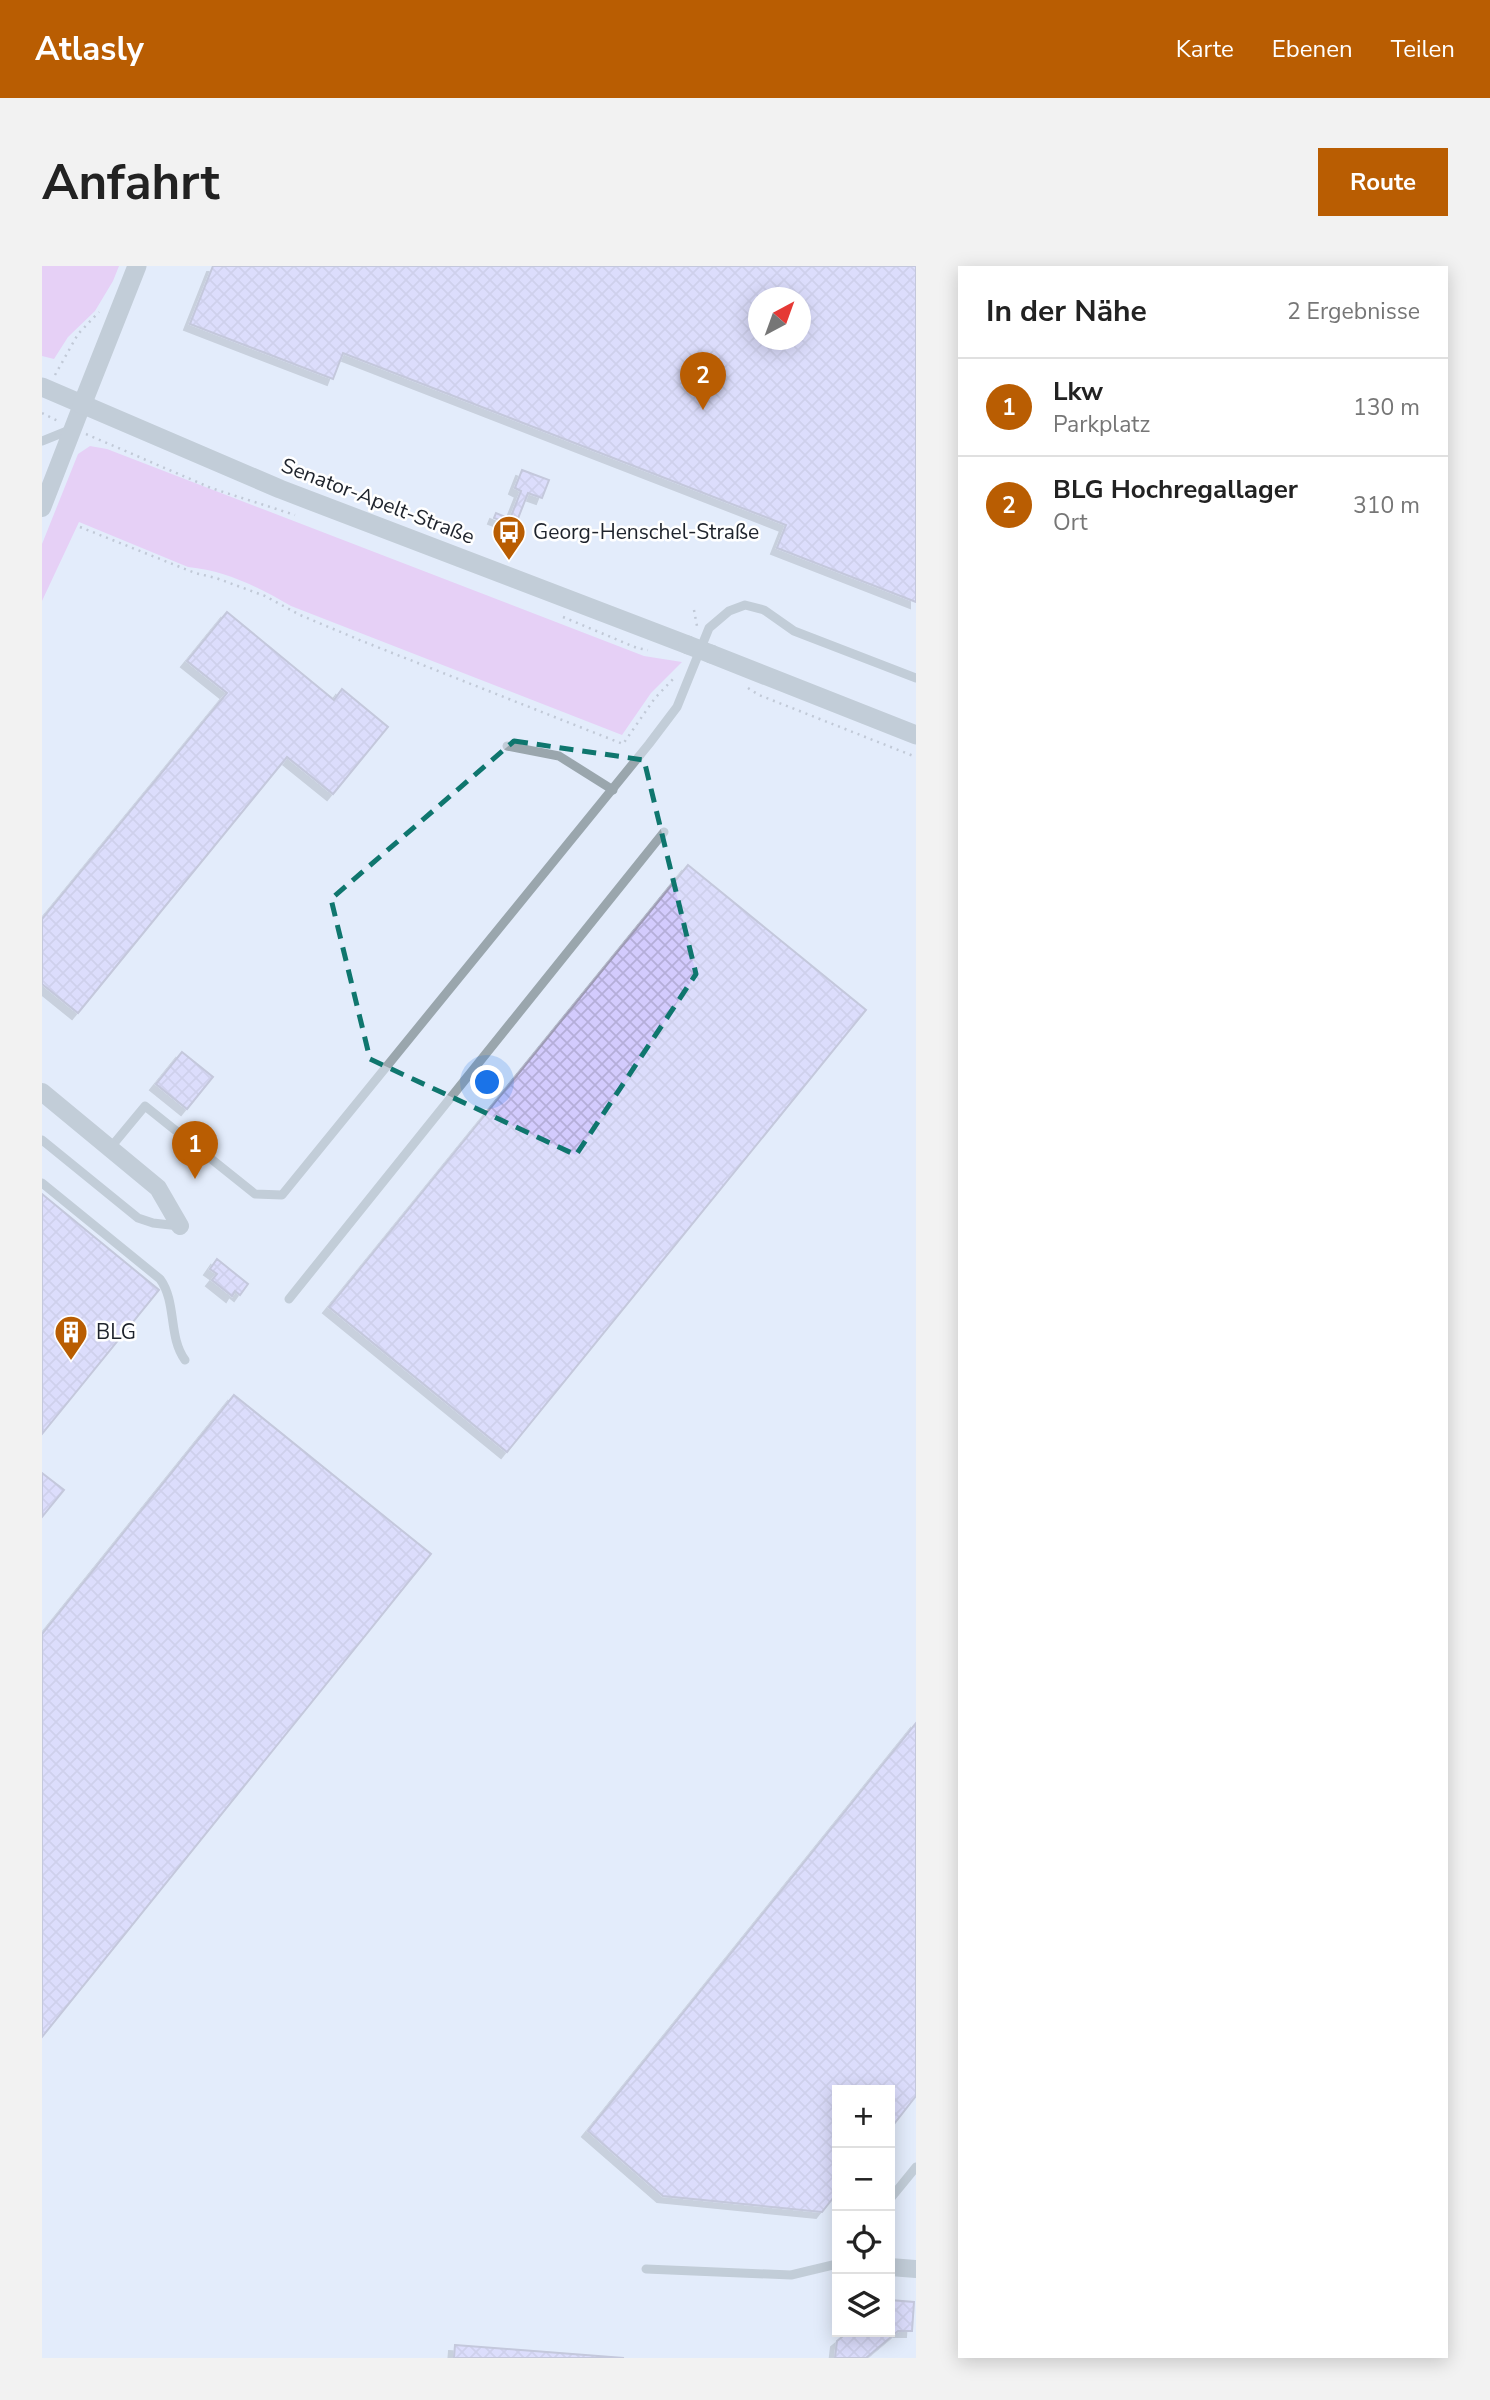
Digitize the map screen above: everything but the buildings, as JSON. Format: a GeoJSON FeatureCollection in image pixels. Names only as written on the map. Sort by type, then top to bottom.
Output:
{"type":"FeatureCollection","features":[{"type":"Feature","properties":{"kind":"street"},"geometry":{"type":"LineString","coordinates":[[42,508],[137,266]]}},
{"type":"Feature","properties":{"kind":"street","name":"Senator-Apelt-Straße"},"geometry":{"type":"LineString","coordinates":[[45,389],[280,489],[693,639],[712,654],[916,735]]}},
{"type":"Feature","properties":{"kind":"street"},"geometry":{"type":"LineString","coordinates":[[42,1092],[158,1188],[180,1226]]}},
{"type":"Feature","properties":{"kind":"street"},"geometry":{"type":"LineString","coordinates":[[895,2267],[916,2269]]}},
{"type":"Feature","properties":{"kind":"lane"},"geometry":{"type":"LineString","coordinates":[[42,441],[73,428]]}},
{"type":"Feature","properties":{"kind":"lane"},"geometry":{"type":"LineString","coordinates":[[111,1147],[145,1106],[255,1194],[282,1195],[613,790],[677,707],[709,628],[729,611],[745,605],[764,610],[794,631],[916,678]]}},
{"type":"Feature","properties":{"kind":"lane"},"geometry":{"type":"LineString","coordinates":[[507,746],[559,757],[613,790]]}},
{"type":"Feature","properties":{"kind":"lane"},"geometry":{"type":"LineString","coordinates":[[289,1299],[664,832]]}},
{"type":"Feature","properties":{"kind":"lane"},"geometry":{"type":"LineString","coordinates":[[42,1140],[138,1218],[153,1223],[180,1226]]}},
{"type":"Feature","properties":{"kind":"lane"},"geometry":{"type":"LineString","coordinates":[[42,1183],[160,1279],[167,1288],[179,1352],[185,1360]]}},
{"type":"Feature","properties":{"kind":"lane"},"geometry":{"type":"LineString","coordinates":[[895,2193],[916,2167]]}},
{"type":"Feature","properties":{"kind":"lane"},"geometry":{"type":"LineString","coordinates":[[646,2269],[790,2275],[832,2265]]}},
{"type":"Feature","properties":{"kind":"path"},"geometry":{"type":"LineString","coordinates":[[45,389],[68,348],[100,311]]}},
{"type":"Feature","properties":{"kind":"path"},"geometry":{"type":"LineString","coordinates":[[42,413],[211,488],[302,517]]}},
{"type":"Feature","properties":{"kind":"path"},"geometry":{"type":"LineString","coordinates":[[79,527],[195,573],[265,596],[300,615],[362,641],[623,744],[655,698],[684,667]]}},
{"type":"Feature","properties":{"kind":"path"},"geometry":{"type":"LineString","coordinates":[[693,639],[694,610]]}},
{"type":"Feature","properties":{"kind":"path"},"geometry":{"type":"LineString","coordinates":[[741,684],[759,695],[916,757]]}},
{"type":"Feature","properties":{"kind":"highlighted area"},"geometry":{"type":"Polygon","coordinates":[[[514,741],[644,760],[696,974],[576,1155],[370,1059],[331,899],[514,741]]]}},
{"type":"Feature","properties":{"kind":"shaded area"},"geometry":{"type":"Polygon","coordinates":[[[42,266],[119,266],[95,311],[68,337],[54,359],[42,356],[42,266]]]}},
{"type":"Feature","properties":{"kind":"shaded area"},"geometry":{"type":"Polygon","coordinates":[[[90,446],[107,449],[644,656],[682,662],[651,693],[622,735],[291,606],[242,581],[216,572],[188,567],[79,522],[42,601],[42,544],[78,454],[90,446]]]}},
{"type":"Feature","properties":{"kind":"place","name":"BLG Hochregallager"},"geometry":{"type":"Point","coordinates":[703,410]}},
{"type":"Feature","properties":{"kind":"place","name":"Georg-Henschel-Straße"},"geometry":{"type":"Point","coordinates":[509,562]}},
{"type":"Feature","properties":{"kind":"place","name":"Lkw"},"geometry":{"type":"Point","coordinates":[195,1179]}},
{"type":"Feature","properties":{"kind":"place","name":"BLG"},"geometry":{"type":"Point","coordinates":[71,1362]}}]}
